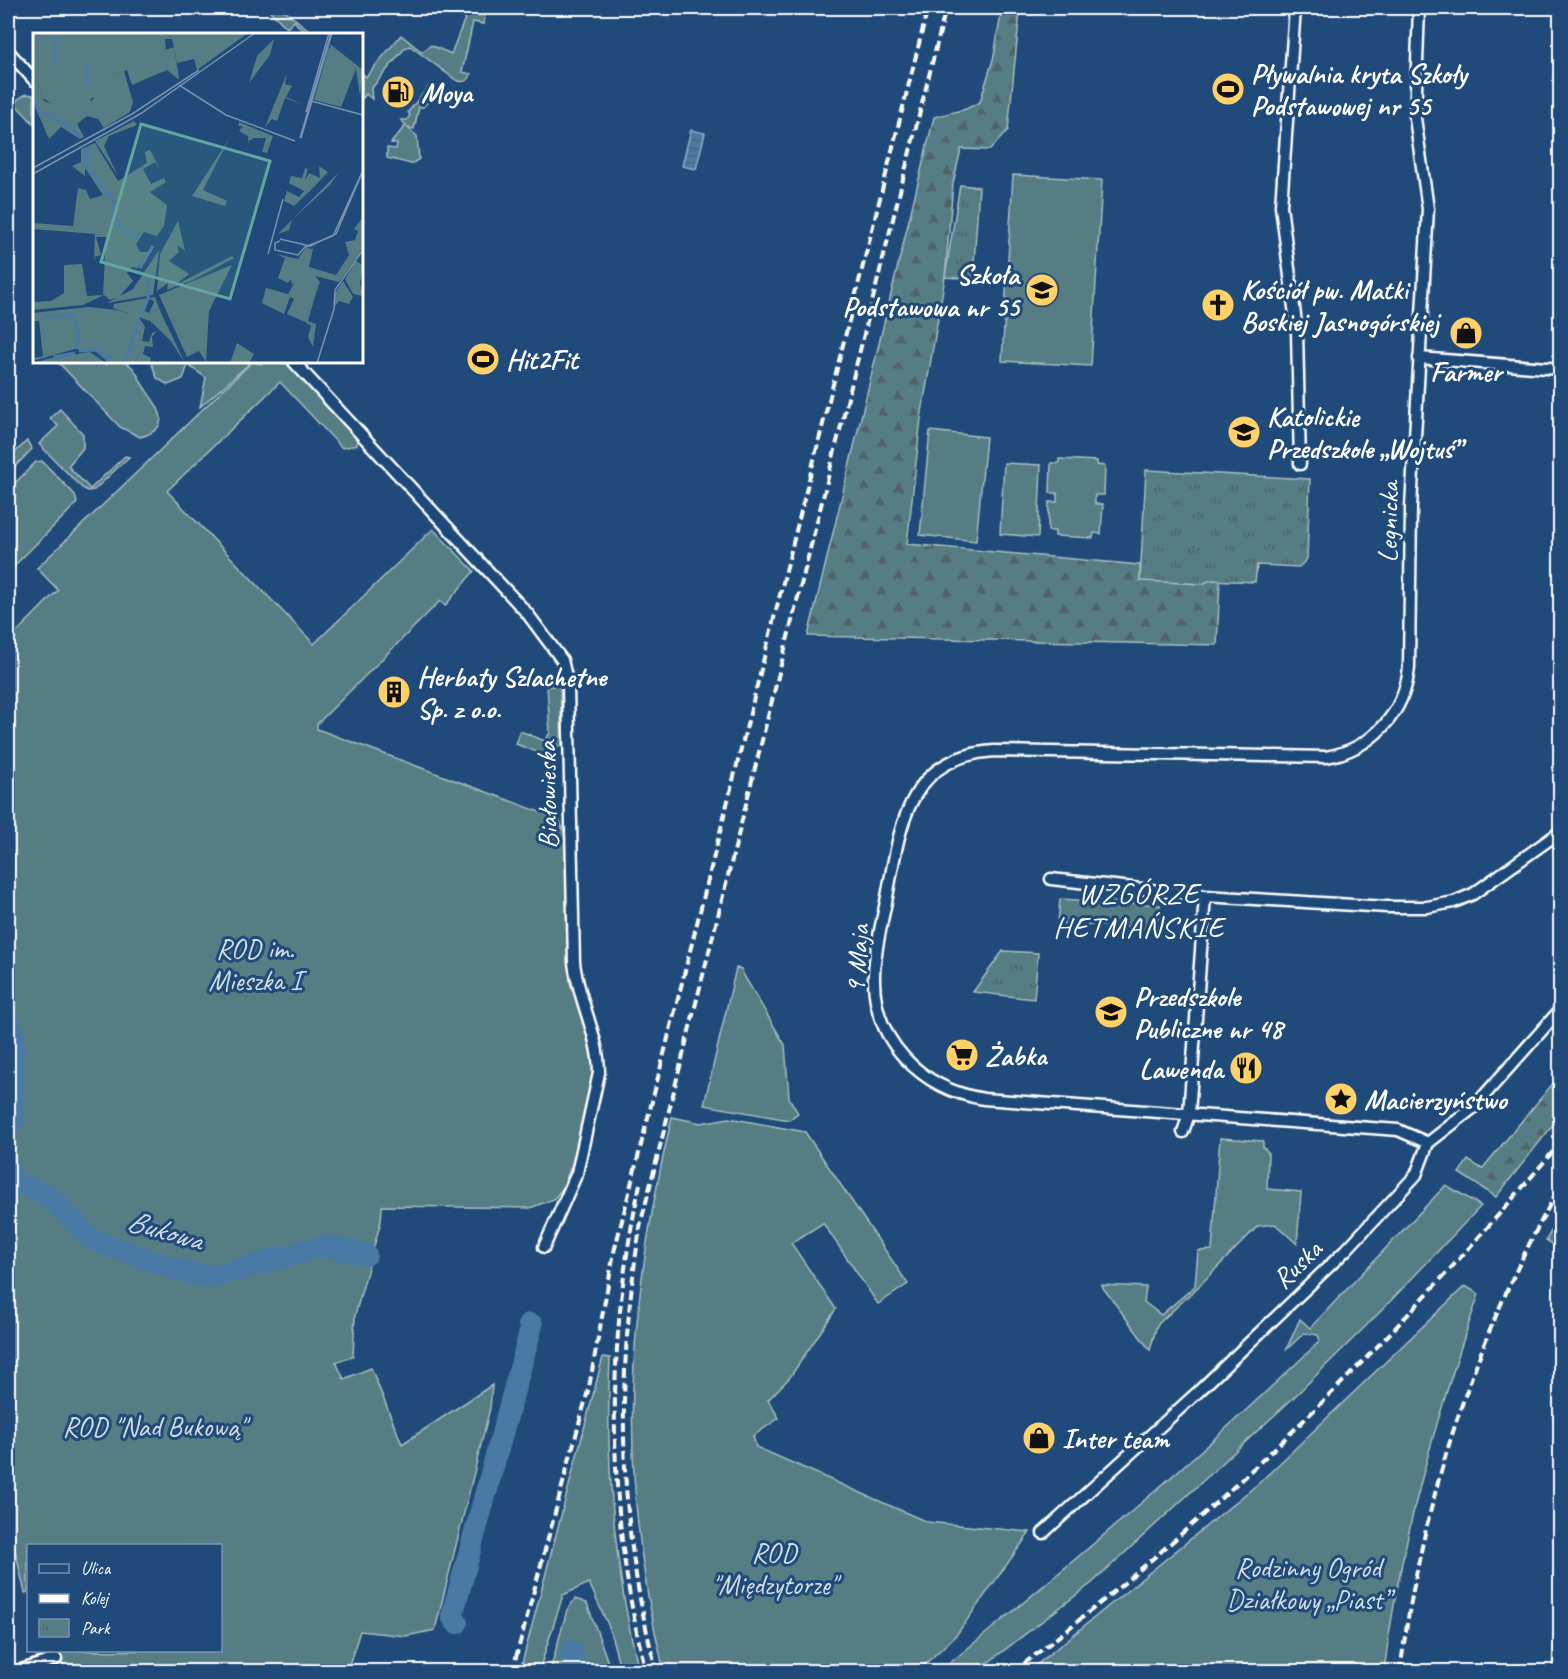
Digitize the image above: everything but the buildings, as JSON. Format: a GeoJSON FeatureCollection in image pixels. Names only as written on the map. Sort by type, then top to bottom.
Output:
{"type":"FeatureCollection","features":[{"type":"Feature","properties":{"kind":"street"},"geometry":{"type":"LineString","coordinates":[[1295,8],[1281,219],[1298,330],[1300,464]]}},
{"type":"Feature","properties":{"kind":"street","name":"Legnicka"},"geometry":{"type":"LineString","coordinates":[[1337,754],[1364,742],[1384,726],[1399,704],[1407,680],[1411,507],[1428,209],[1415,118],[1419,8]]}},
{"type":"Feature","properties":{"kind":"street"},"geometry":{"type":"LineString","coordinates":[[8,51],[33,79]]}},
{"type":"Feature","properties":{"kind":"street"},"geometry":{"type":"LineString","coordinates":[[1419,358],[1560,369]]}},
{"type":"Feature","properties":{"kind":"street","name":"Białowieska"},"geometry":{"type":"LineString","coordinates":[[295,363],[534,621],[556,650],[566,671],[570,717],[574,962],[578,986],[599,1057],[599,1073],[577,1173],[544,1246]]}},
{"type":"Feature","properties":{"kind":"street","name":"9 Maja"},"geometry":{"type":"LineString","coordinates":[[1337,754],[1286,757],[984,751],[958,758],[934,772],[914,793],[906,810],[877,950],[874,980],[882,1023],[905,1060],[934,1083],[967,1096],[1398,1130],[1419,1137],[1428,1143]]}},
{"type":"Feature","properties":{"kind":"street"},"geometry":{"type":"LineString","coordinates":[[1051,879],[1205,896],[1388,907],[1436,906],[1463,899],[1484,888],[1560,832]]}},
{"type":"Feature","properties":{"kind":"street"},"geometry":{"type":"LineString","coordinates":[[1184,1132],[1189,1114],[1205,896]]}},
{"type":"Feature","properties":{"kind":"street"},"geometry":{"type":"LineString","coordinates":[[1428,1143],[1473,1108],[1560,1010]]}},
{"type":"Feature","properties":{"kind":"street","name":"Ruska"},"geometry":{"type":"LineString","coordinates":[[1043,1533],[1199,1391],[1346,1250],[1416,1175],[1428,1143]]}},
{"type":"Feature","properties":{"kind":"street"},"geometry":{"type":"LineString","coordinates":[[15,1671],[56,1659]]}},
{"type":"Feature","properties":{"kind":"green space"},"geometry":{"type":"Polygon","coordinates":[[[267,8],[281,8],[313,33],[305,33],[294,21],[287,28],[267,8]]]}},
{"type":"Feature","properties":{"kind":"green space"},"geometry":{"type":"Polygon","coordinates":[[[469,8],[487,8],[483,24],[473,22],[462,72],[471,74],[467,80],[463,82],[456,80],[410,46],[405,48],[371,89],[372,99],[366,94],[363,98],[363,74],[366,77],[401,35],[422,52],[431,45],[451,54],[469,8]]]}},
{"type":"Feature","properties":{"kind":"green space"},"geometry":{"type":"Polygon","coordinates":[[[1002,8],[1019,8],[1020,11],[1008,130],[990,150],[961,149],[953,183],[945,277],[921,418],[907,544],[1140,565],[1140,581],[1220,580],[1217,645],[808,636],[934,117],[966,109],[980,102],[994,56],[1002,8]]]}},
{"type":"Feature","properties":{"kind":"green space"},"geometry":{"type":"Polygon","coordinates":[[[434,84],[434,95],[423,107],[419,107],[414,129],[408,128],[417,136],[419,159],[411,164],[387,158],[387,148],[396,149],[397,144],[391,143],[406,125],[401,120],[407,120],[410,115],[408,112],[430,85],[434,84]]]}},
{"type":"Feature","properties":{"kind":"green space"},"geometry":{"type":"Polygon","coordinates":[[[26,94],[33,95],[33,123],[17,106],[17,100],[26,94]]]}},
{"type":"Feature","properties":{"kind":"green space"},"geometry":{"type":"Polygon","coordinates":[[[1013,175],[1102,180],[1091,366],[1002,361],[1013,175]]]}},
{"type":"Feature","properties":{"kind":"green space"},"geometry":{"type":"Polygon","coordinates":[[[960,185],[979,187],[973,279],[945,277],[960,185]]]}},
{"type":"Feature","properties":{"kind":"green space"},"geometry":{"type":"Polygon","coordinates":[[[59,363],[103,363],[106,365],[124,363],[130,365],[154,401],[161,422],[158,428],[151,433],[140,437],[120,427],[59,363]]]}},
{"type":"Feature","properties":{"kind":"green space"},"geometry":{"type":"Polygon","coordinates":[[[151,363],[250,363],[200,407],[206,378],[188,365],[183,379],[168,385],[157,378],[151,363]]]}},
{"type":"Feature","properties":{"kind":"green space","name":"ROD im. Mieszka I"},"geometry":{"type":"Polygon","coordinates":[[[251,363],[286,363],[357,439],[357,445],[342,448],[280,382],[167,491],[314,644],[433,529],[474,571],[445,606],[440,601],[317,724],[317,729],[559,819],[566,837],[570,983],[593,1049],[594,1065],[593,1082],[575,1156],[562,1189],[554,1199],[530,1208],[382,1206],[381,1221],[355,1315],[353,1356],[336,1362],[344,1379],[371,1368],[402,1444],[492,1385],[490,1408],[435,1630],[406,1636],[360,1631],[347,1671],[58,1671],[54,1652],[222,1652],[222,1544],[27,1544],[27,1592],[25,1593],[8,1520],[8,641],[58,590],[37,568],[251,363]]]}},
{"type":"Feature","properties":{"kind":"green space"},"geometry":{"type":"Polygon","coordinates":[[[60,409],[83,434],[83,448],[68,466],[90,489],[125,456],[129,457],[94,490],[88,491],[82,488],[39,444],[58,426],[50,418],[60,409]]]}},
{"type":"Feature","properties":{"kind":"green space"},"geometry":{"type":"Polygon","coordinates":[[[930,431],[986,437],[976,541],[920,535],[930,431]]]}},
{"type":"Feature","properties":{"kind":"green space"},"geometry":{"type":"Polygon","coordinates":[[[27,441],[32,449],[8,474],[8,459],[27,441]]]}},
{"type":"Feature","properties":{"kind":"green space"},"geometry":{"type":"Polygon","coordinates":[[[1059,459],[1097,461],[1097,465],[1105,466],[1104,495],[1095,495],[1095,504],[1103,504],[1101,534],[1094,533],[1093,538],[1055,536],[1055,531],[1048,531],[1049,502],[1057,502],[1057,493],[1050,493],[1051,463],[1059,463],[1059,459]]]}},
{"type":"Feature","properties":{"kind":"green space"},"geometry":{"type":"Polygon","coordinates":[[[42,461],[75,495],[77,503],[8,572],[8,490],[36,462],[42,461]]]}},
{"type":"Feature","properties":{"kind":"green space"},"geometry":{"type":"Polygon","coordinates":[[[1004,463],[1041,465],[1038,537],[1000,534],[1004,463]]]}},
{"type":"Feature","properties":{"kind":"green space"},"geometry":{"type":"Polygon","coordinates":[[[1146,470],[1310,479],[1307,559],[1299,567],[1257,565],[1255,582],[1210,580],[1203,584],[1140,581],[1146,470]]]}},
{"type":"Feature","properties":{"kind":"green space"},"geometry":{"type":"Polygon","coordinates":[[[547,686],[560,686],[562,746],[547,746],[547,756],[516,744],[520,731],[545,741],[550,733],[547,686]]]}},
{"type":"Feature","properties":{"kind":"green space"},"geometry":{"type":"Polygon","coordinates":[[[1060,899],[1160,905],[1158,929],[1058,923],[1060,899]]]}},
{"type":"Feature","properties":{"kind":"green space"},"geometry":{"type":"Polygon","coordinates":[[[1003,951],[1038,953],[1034,999],[973,992],[1003,951]]]}},
{"type":"Feature","properties":{"kind":"green space"},"geometry":{"type":"Polygon","coordinates":[[[736,968],[742,969],[785,1045],[789,1098],[798,1113],[789,1120],[704,1105],[736,968]]]}},
{"type":"Feature","properties":{"kind":"green space"},"geometry":{"type":"Polygon","coordinates":[[[1560,1075],[1560,1116],[1496,1197],[1459,1173],[1468,1160],[1482,1169],[1560,1075]]]}},
{"type":"Feature","properties":{"kind":"green space","name":"ROD \"Międzytorze\""},"geometry":{"type":"Polygon","coordinates":[[[672,1117],[701,1123],[729,1118],[805,1132],[908,1284],[878,1304],[823,1223],[791,1243],[836,1309],[790,1377],[768,1400],[779,1418],[753,1436],[756,1447],[927,1522],[1030,1532],[957,1634],[918,1671],[664,1671],[649,1600],[639,1530],[633,1462],[633,1394],[637,1326],[645,1258],[656,1188],[672,1117]]]}},
{"type":"Feature","properties":{"kind":"green space"},"geometry":{"type":"Polygon","coordinates":[[[1220,1138],[1263,1141],[1263,1147],[1268,1152],[1267,1189],[1301,1192],[1297,1244],[1275,1224],[1258,1226],[1157,1325],[1150,1350],[1101,1285],[1146,1287],[1144,1302],[1161,1315],[1195,1286],[1198,1251],[1212,1250],[1220,1138]]]}},
{"type":"Feature","properties":{"kind":"green space"},"geometry":{"type":"Polygon","coordinates":[[[1446,1185],[1481,1206],[1377,1315],[1291,1400],[1092,1583],[977,1671],[940,1671],[1133,1510],[1228,1427],[1320,1341],[1318,1335],[1304,1333],[1286,1350],[1300,1319],[1310,1328],[1446,1185]]]}},
{"type":"Feature","properties":{"kind":"green space"},"geometry":{"type":"Polygon","coordinates":[[[1560,1215],[1560,1249],[1546,1240],[1560,1215]]]}},
{"type":"Feature","properties":{"kind":"green space","name":"Rodzinny Ogród Działkowy „Piast”"},"geometry":{"type":"Polygon","coordinates":[[[1465,1286],[1479,1294],[1448,1387],[1421,1480],[1400,1575],[1384,1671],[1029,1671],[1259,1483],[1465,1286]]]}},
{"type":"Feature","properties":{"kind":"green space"},"geometry":{"type":"Polygon","coordinates":[[[603,1357],[610,1358],[609,1437],[613,1516],[623,1594],[639,1671],[621,1671],[609,1627],[589,1583],[563,1595],[539,1671],[520,1671],[603,1357]]]}},
{"type":"Feature","properties":{"kind":"green space"},"geometry":{"type":"Polygon","coordinates":[[[1560,1589],[1560,1669],[1552,1668],[1560,1589]]]}},
{"type":"Feature","properties":{"kind":"green space"},"geometry":{"type":"Polygon","coordinates":[[[575,1599],[587,1603],[611,1671],[550,1671],[567,1610],[575,1599]]]}},
{"type":"Feature","properties":{"kind":"water"},"geometry":{"type":"Polygon","coordinates":[[[691,130],[705,133],[696,169],[682,166],[691,130]]]}},
{"type":"Feature","properties":{"kind":"waterway","name":"Bukowa"},"geometry":{"type":"LineString","coordinates":[[8,1020],[14,1036],[13,1122]]}},
{"type":"Feature","properties":{"kind":"waterway","name":"Bukowa"},"geometry":{"type":"LineString","coordinates":[[8,1169],[18,1184],[43,1193],[56,1202],[91,1239],[170,1268],[204,1276],[219,1275],[326,1246],[366,1255]]}},
{"type":"Feature","properties":{"kind":"waterway","name":"Bukowa"},"geometry":{"type":"LineString","coordinates":[[457,1623],[452,1616],[532,1325],[529,1324]]}},
{"type":"Feature","properties":{"kind":"waterway","name":"Bukowa"},"geometry":{"type":"LineString","coordinates":[[571,1651],[576,1672]]}},
{"type":"Feature","properties":{"kind":"railway"},"geometry":{"type":"LineString","coordinates":[[512,1672],[589,1387],[614,1252],[928,8]]}},
{"type":"Feature","properties":{"kind":"railway"},"geometry":{"type":"LineString","coordinates":[[657,1672],[634,1560],[627,1504],[624,1447],[627,1334],[641,1222],[946,8]]}},
{"type":"Feature","properties":{"kind":"railway"},"geometry":{"type":"LineString","coordinates":[[1013,1672],[1161,1551],[1302,1422],[1434,1286],[1560,1143]]}},
{"type":"Feature","properties":{"kind":"railway"},"geometry":{"type":"LineString","coordinates":[[640,1184],[621,1305],[616,1367],[615,1428],[617,1489],[623,1551],[646,1672]]}},
{"type":"Feature","properties":{"kind":"railway"},"geometry":{"type":"LineString","coordinates":[[1400,1672],[1422,1545],[1456,1421],[1502,1301],[1560,1187]]}},
{"type":"Feature","properties":{"kind":"place","name":"Pływalnia kryta Szkoły Podstawowej nr 55"},"geometry":{"type":"Point","coordinates":[1228,89]}},
{"type":"Feature","properties":{"kind":"place","name":"Moya"},"geometry":{"type":"Point","coordinates":[398,92]}},
{"type":"Feature","properties":{"kind":"place","name":"Szkoła Podstawowa nr 55"},"geometry":{"type":"Point","coordinates":[1042,290]}},
{"type":"Feature","properties":{"kind":"place","name":"Kościół pw. Matki Boskiej Jasnogórskiej"},"geometry":{"type":"Point","coordinates":[1218,305]}},
{"type":"Feature","properties":{"kind":"place","name":"Farmer"},"geometry":{"type":"Point","coordinates":[1466,333]}},
{"type":"Feature","properties":{"kind":"place","name":"Hit2Fit"},"geometry":{"type":"Point","coordinates":[483,359]}},
{"type":"Feature","properties":{"kind":"place","name":"Katolickie Przedszkole „Wojtuś”"},"geometry":{"type":"Point","coordinates":[1244,432]}},
{"type":"Feature","properties":{"kind":"place","name":"Herbaty Szlachetne Sp. z o.o."},"geometry":{"type":"Point","coordinates":[394,692]}},
{"type":"Feature","properties":{"kind":"place","name":"Przedszkole Publiczne nr 48"},"geometry":{"type":"Point","coordinates":[1111,1012]}},
{"type":"Feature","properties":{"kind":"place","name":"Żabka"},"geometry":{"type":"Point","coordinates":[962,1055]}},
{"type":"Feature","properties":{"kind":"place","name":"Lawenda"},"geometry":{"type":"Point","coordinates":[1246,1068]}},
{"type":"Feature","properties":{"kind":"place","name":"Macierzyństwo"},"geometry":{"type":"Point","coordinates":[1341,1099]}},
{"type":"Feature","properties":{"kind":"place","name":"Inter team"},"geometry":{"type":"Point","coordinates":[1039,1438]}},
{"type":"Feature","properties":{"kind":"district","name":"WZGÓRZE HETMAŃSKIE"},"geometry":{"type":"Point","coordinates":[1139,910]}},
{"type":"Feature","properties":{"kind":"park label","name":"ROD \"Nad Bukową\""},"geometry":{"type":"Point","coordinates":[154,1426]}}]}
